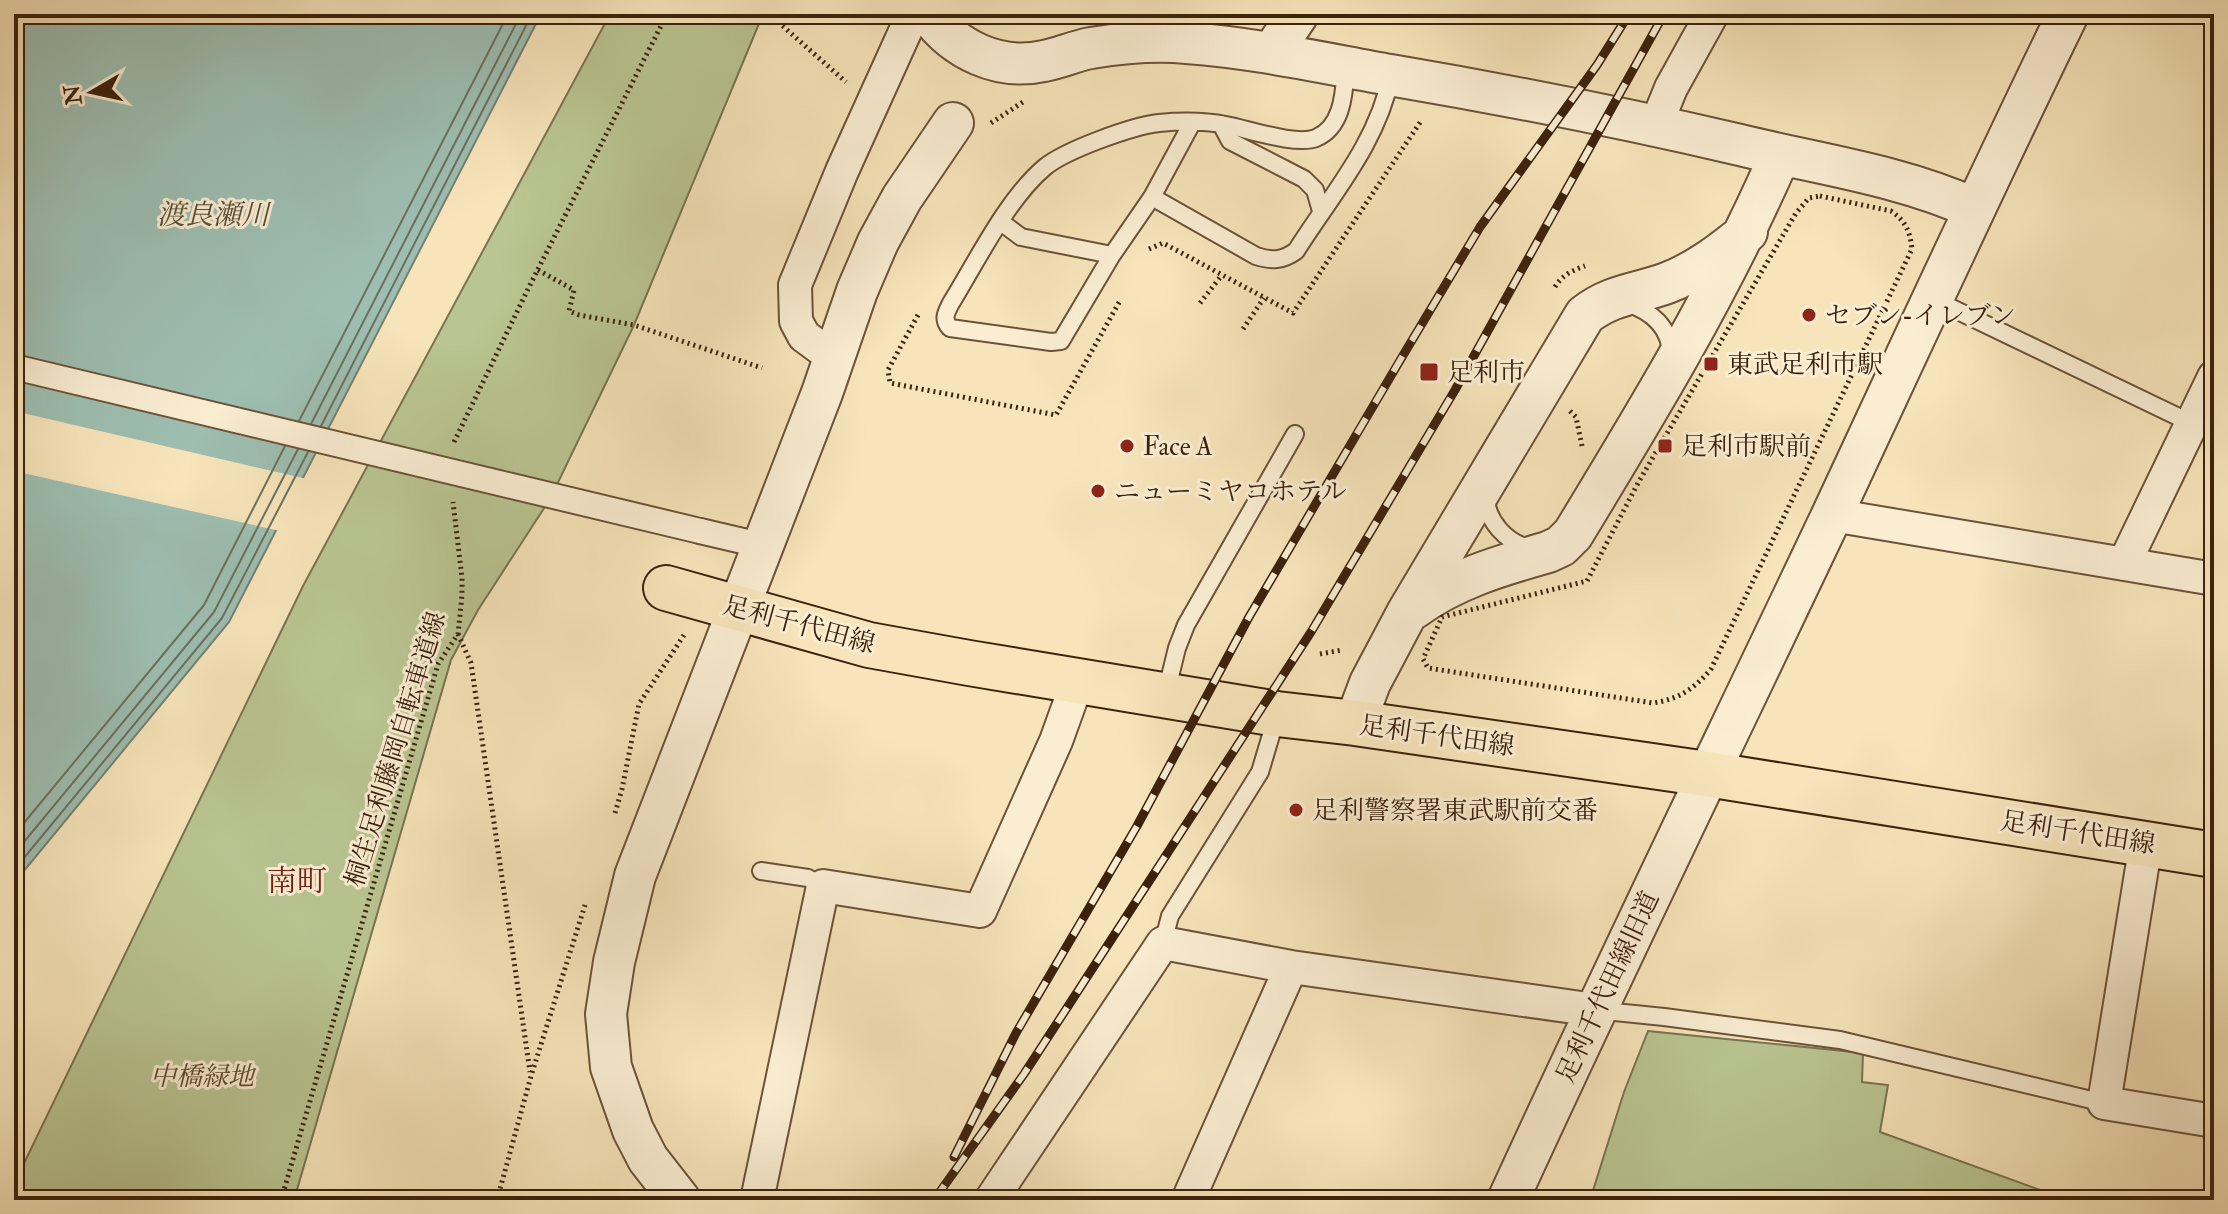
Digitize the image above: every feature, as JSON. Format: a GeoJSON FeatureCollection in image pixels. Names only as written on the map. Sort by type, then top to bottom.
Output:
{"type":"FeatureCollection","features":[{"type":"Feature","properties":{"kind":"main road","name":"足利千代田線"},"geometry":{"type":"LineString","coordinates":[[666,588],[869,645],[1277,714],[1707,774],[2214,855]]}},
{"type":"Feature","properties":{"kind":"street"},"geometry":{"type":"LineString","coordinates":[[834,358],[804,336],[796,321],[795,285],[842,171],[913,14]]}},
{"type":"Feature","properties":{"kind":"street"},"geometry":{"type":"LineString","coordinates":[[929,14],[941,31],[992,61],[1020,65],[1088,48],[1136,42],[1185,42],[1272,53],[1656,125],[1911,184],[1973,208]]}},
{"type":"Feature","properties":{"kind":"street"},"geometry":{"type":"LineString","coordinates":[[1272,53],[1298,14]]}},
{"type":"Feature","properties":{"kind":"street"},"geometry":{"type":"LineString","coordinates":[[1656,125],[1671,88],[1712,14]]}},
{"type":"Feature","properties":{"kind":"street","name":"足利千代田線旧道"},"geometry":{"type":"LineString","coordinates":[[1508,1200],[1595,1010],[1832,515],[1973,208],[2068,14]]}},
{"type":"Feature","properties":{"kind":"street"},"geometry":{"type":"LineString","coordinates":[[680,1200],[648,1159],[627,1116],[611,1067],[606,1014],[614,962],[635,876],[762,549],[857,291],[878,242],[917,173],[953,123]]}},
{"type":"Feature","properties":{"kind":"street"},"geometry":{"type":"LineString","coordinates":[[1407,613],[1461,580],[1548,552],[1561,546],[1573,534],[1672,371],[1747,232],[1780,155]]}},
{"type":"Feature","properties":{"kind":"street"},"geometry":{"type":"LineString","coordinates":[[1355,723],[1370,683],[1407,613],[1585,315],[1600,303],[1692,272],[1710,262],[1747,232]]}},
{"type":"Feature","properties":{"kind":"street"},"geometry":{"type":"LineString","coordinates":[[14,367],[747,542]]}},
{"type":"Feature","properties":{"kind":"street"},"geometry":{"type":"LineString","coordinates":[[2124,564],[2214,377]]}},
{"type":"Feature","properties":{"kind":"street"},"geometry":{"type":"LineString","coordinates":[[1832,515],[2214,579]]}},
{"type":"Feature","properties":{"kind":"street"},"geometry":{"type":"LineString","coordinates":[[757,1200],[823,886],[980,911],[1056,741],[1078,680]]}},
{"type":"Feature","properties":{"kind":"street"},"geometry":{"type":"LineString","coordinates":[[2146,843],[2104,1103],[2214,1121]]}},
{"type":"Feature","properties":{"kind":"street"},"geometry":{"type":"LineString","coordinates":[[991,1200],[1163,943],[1291,967],[1595,1010]]}},
{"type":"Feature","properties":{"kind":"street"},"geometry":{"type":"LineString","coordinates":[[1188,1200],[1291,967]]}},
{"type":"Feature","properties":{"kind":"lane"},"geometry":{"type":"LineString","coordinates":[[1192,123],[1152,197],[1112,255],[1061,341],[950,328],[945,323],[951,303],[1001,222],[1046,166],[1093,142],[1157,123],[1192,123],[1221,124],[1294,140],[1315,139],[1326,132],[1336,118],[1343,100],[1346,67]]}},
{"type":"Feature","properties":{"kind":"lane"},"geometry":{"type":"LineString","coordinates":[[1152,197],[1256,256],[1284,260],[1296,251],[1375,129],[1385,106],[1391,75]]}},
{"type":"Feature","properties":{"kind":"lane"},"geometry":{"type":"LineString","coordinates":[[1221,124],[1230,141],[1304,179],[1315,190],[1321,211]]}},
{"type":"Feature","properties":{"kind":"lane"},"geometry":{"type":"LineString","coordinates":[[1001,222],[1021,237],[1112,255]]}},
{"type":"Feature","properties":{"kind":"lane"},"geometry":{"type":"LineString","coordinates":[[1931,299],[2191,423]]}},
{"type":"Feature","properties":{"kind":"lane"},"geometry":{"type":"LineString","coordinates":[[1600,303],[1622,302],[1644,308],[1659,321],[1671,343],[1672,371]]}},
{"type":"Feature","properties":{"kind":"lane"},"geometry":{"type":"LineString","coordinates":[[1166,694],[1186,625],[1295,434]]}},
{"type":"Feature","properties":{"kind":"lane"},"geometry":{"type":"LineString","coordinates":[[1489,474],[1485,494],[1487,511],[1495,524],[1508,539],[1526,549],[1548,552]]}},
{"type":"Feature","properties":{"kind":"lane"},"geometry":{"type":"LineString","coordinates":[[1163,943],[1170,916],[1260,772],[1277,714]]}},
{"type":"Feature","properties":{"kind":"lane"},"geometry":{"type":"LineString","coordinates":[[761,871],[808,878],[823,886]]}},
{"type":"Feature","properties":{"kind":"lane"},"geometry":{"type":"LineString","coordinates":[[1595,1010],[1840,1040],[2104,1103]]}},
{"type":"Feature","properties":{"kind":"path"},"geometry":{"type":"LineString","coordinates":[[451,448],[667,14]]}},
{"type":"Feature","properties":{"kind":"path"},"geometry":{"type":"LineString","coordinates":[[1820,196],[1891,211],[1900,217],[1910,232],[1912,249],[1711,669],[1697,686],[1674,699],[1653,703],[1428,668],[1423,659],[1442,617],[1587,581],[1638,483],[1796,213],[1809,198],[1820,196]]}},
{"type":"Feature","properties":{"kind":"path"},"geometry":{"type":"LineString","coordinates":[[538,270],[574,290],[569,311],[634,325],[762,368]]}},
{"type":"Feature","properties":{"kind":"path"},"geometry":{"type":"LineString","coordinates":[[1200,303],[1222,275]]}},
{"type":"Feature","properties":{"kind":"path"},"geometry":{"type":"LineString","coordinates":[[1243,329],[1264,298]]}},
{"type":"Feature","properties":{"kind":"path"},"geometry":{"type":"LineString","coordinates":[[1568,408],[1576,417],[1581,445],[1592,455]]}},
{"type":"Feature","properties":{"kind":"path","name":"桐生足利藤岡自転車道線"},"geometry":{"type":"LineString","coordinates":[[281,1200],[438,664],[458,634],[462,578],[452,499]]}},
{"type":"Feature","properties":{"kind":"path"},"geometry":{"type":"LineString","coordinates":[[458,634],[471,663],[531,1076]]}},
{"type":"Feature","properties":{"kind":"green space","name":"中橋緑地"},"geometry":{"type":"Polygon","coordinates":[[[610,14],[763,14],[634,325],[550,499],[478,610],[451,660],[294,1200],[14,1200],[14,1184],[303,586],[610,14]]]}},
{"type":"Feature","properties":{"kind":"green space"},"geometry":{"type":"Polygon","coordinates":[[[1648,1031],[1863,1053],[1862,1082],[1888,1085],[1880,1132],[2068,1200],[1590,1200],[1624,1092],[1648,1031]]]}},
{"type":"Feature","properties":{"kind":"water","name":"渡良瀬川"},"geometry":{"type":"Polygon","coordinates":[[[14,14],[541,14],[229,622],[14,883],[14,14]]]}},
{"type":"Feature","properties":{"kind":"pier"},"geometry":{"type":"Polygon","coordinates":[[[14,411],[307,479],[280,531],[14,471],[14,411]]]}},
{"type":"Feature","properties":{"kind":"railway"},"geometry":{"type":"LineString","coordinates":[[954,1157],[1016,1033],[1137,826],[1249,617],[1405,352],[1480,227],[1597,65],[1629,14]]}},
{"type":"Feature","properties":{"kind":"railway"},"geometry":{"type":"LineString","coordinates":[[934,1200],[1024,1074],[1311,632],[1455,390],[1664,14]]}},
{"type":"Feature","properties":{"kind":"place","name":"セブン-イレブン"},"geometry":{"type":"Point","coordinates":[1809,315]}},
{"type":"Feature","properties":{"kind":"place","name":"東武足利市駅"},"geometry":{"type":"Point","coordinates":[1711,364]}},
{"type":"Feature","properties":{"kind":"place","name":"足利市"},"geometry":{"type":"Point","coordinates":[1429,372]}},
{"type":"Feature","properties":{"kind":"place","name":"Face A"},"geometry":{"type":"Point","coordinates":[1127,446]}},
{"type":"Feature","properties":{"kind":"place","name":"足利市駅前"},"geometry":{"type":"Point","coordinates":[1665,446]}},
{"type":"Feature","properties":{"kind":"place","name":"ニューミヤコホテル"},"geometry":{"type":"Point","coordinates":[1098,491]}},
{"type":"Feature","properties":{"kind":"place","name":"足利警察署東武駅前交番"},"geometry":{"type":"Point","coordinates":[1296,810]}},
{"type":"Feature","properties":{"kind":"district","name":"南町"},"geometry":{"type":"Point","coordinates":[297,881]}}]}
